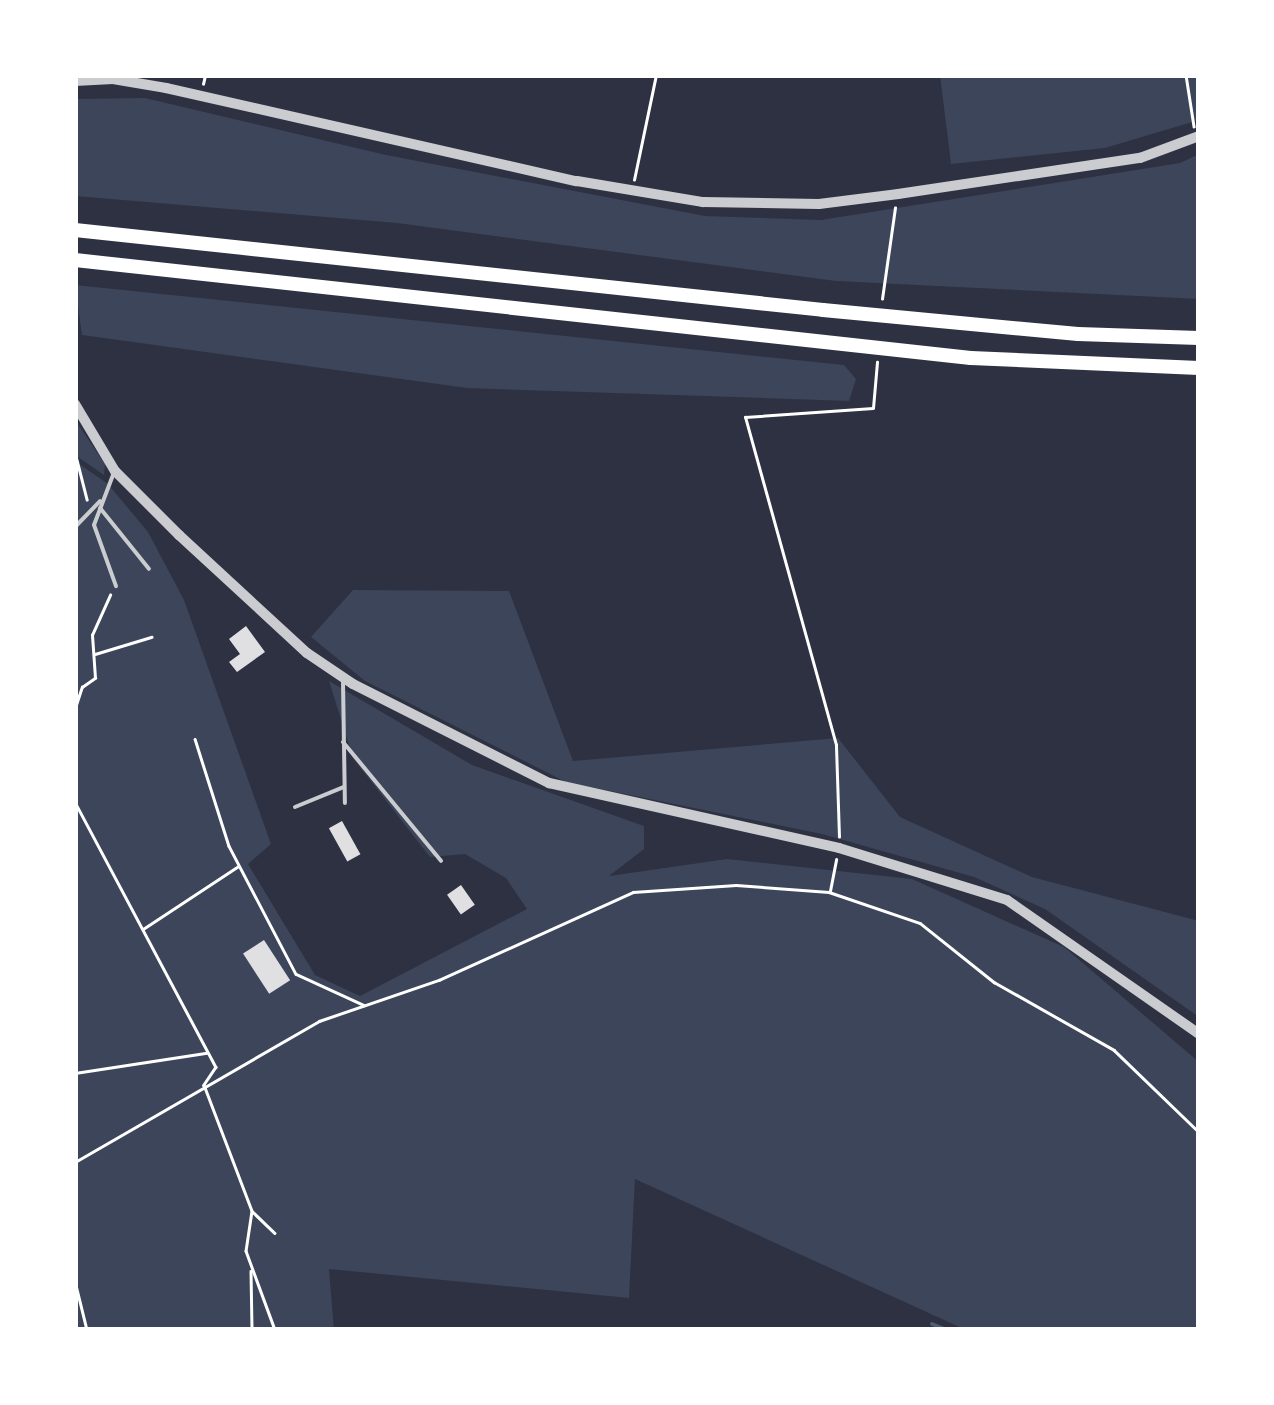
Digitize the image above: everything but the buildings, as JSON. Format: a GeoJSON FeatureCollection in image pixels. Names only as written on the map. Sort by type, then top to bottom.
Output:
{"type":"FeatureCollection","features":[{"type":"Feature","properties":{"kind":"highway"},"geometry":{"type":"LineString","coordinates":[[75,230],[842,312],[1078,334],[1199,338]]}},
{"type":"Feature","properties":{"kind":"highway"},"geometry":{"type":"LineString","coordinates":[[75,260],[971,358],[1199,368]]}},
{"type":"Feature","properties":{"kind":"street"},"geometry":{"type":"LineString","coordinates":[[75,81],[113,79],[166,88],[632,191],[703,202],[818,204],[898,194],[1140,158],[1198,136]]}},
{"type":"Feature","properties":{"kind":"street"},"geometry":{"type":"LineString","coordinates":[[75,404],[115,471],[241,597],[343,677],[549,783],[839,848],[1006,900],[1199,1034]]}},
{"type":"Feature","properties":{"kind":"lane"},"geometry":{"type":"LineString","coordinates":[[115,471],[94,526],[116,586]]}},
{"type":"Feature","properties":{"kind":"lane"},"geometry":{"type":"LineString","coordinates":[[75,527],[100,504]]}},
{"type":"Feature","properties":{"kind":"lane"},"geometry":{"type":"LineString","coordinates":[[100,504],[149,569]]}},
{"type":"Feature","properties":{"kind":"lane"},"geometry":{"type":"LineString","coordinates":[[343,677],[345,803]]}},
{"type":"Feature","properties":{"kind":"lane"},"geometry":{"type":"LineString","coordinates":[[343,742],[441,862]]}},
{"type":"Feature","properties":{"kind":"lane"},"geometry":{"type":"LineString","coordinates":[[295,807],[344,787]]}},
{"type":"Feature","properties":{"kind":"path"},"geometry":{"type":"LineString","coordinates":[[632,191],[656,75]]}},
{"type":"Feature","properties":{"kind":"path"},"geometry":{"type":"LineString","coordinates":[[1186,75],[1198,136]]}},
{"type":"Feature","properties":{"kind":"path"},"geometry":{"type":"LineString","coordinates":[[886,263],[898,194]]}},
{"type":"Feature","properties":{"kind":"path"},"geometry":{"type":"LineString","coordinates":[[829,892],[839,848],[836,745],[745,416],[872,408]]}},
{"type":"Feature","properties":{"kind":"path"},"geometry":{"type":"LineString","coordinates":[[75,452],[90,512]]}},
{"type":"Feature","properties":{"kind":"path"},"geometry":{"type":"LineString","coordinates":[[75,708],[82,687],[95,678],[98,617],[116,586]]}},
{"type":"Feature","properties":{"kind":"path"},"geometry":{"type":"LineString","coordinates":[[94,654],[150,637]]}},
{"type":"Feature","properties":{"kind":"path"},"geometry":{"type":"LineString","coordinates":[[195,739],[239,865],[296,974],[365,1006]]}},
{"type":"Feature","properties":{"kind":"path"},"geometry":{"type":"LineString","coordinates":[[75,802],[216,1067],[204,1085]]}},
{"type":"Feature","properties":{"kind":"path"},"geometry":{"type":"LineString","coordinates":[[142,930],[239,865]]}},
{"type":"Feature","properties":{"kind":"path"},"geometry":{"type":"LineString","coordinates":[[75,1162],[319,1022],[439,980],[634,892],[736,885],[829,892],[920,924],[994,982],[1114,1050],[1199,1132]]}},
{"type":"Feature","properties":{"kind":"path"},"geometry":{"type":"LineString","coordinates":[[75,1073],[208,1052]]}},
{"type":"Feature","properties":{"kind":"path"},"geometry":{"type":"LineString","coordinates":[[204,1085],[252,1211],[276,1233]]}},
{"type":"Feature","properties":{"kind":"path"},"geometry":{"type":"LineString","coordinates":[[252,1211],[246,1252],[275,1330]]}},
{"type":"Feature","properties":{"kind":"path"},"geometry":{"type":"LineString","coordinates":[[251,1265],[252,1330]]}},
{"type":"Feature","properties":{"kind":"path"},"geometry":{"type":"LineString","coordinates":[[75,1283],[87,1330]]}},
{"type":"Feature","properties":{"kind":"shaded area"},"geometry":{"type":"Polygon","coordinates":[[[940,75],[1199,75],[1199,120],[1105,148],[951,164],[940,75]]]}},
{"type":"Feature","properties":{"kind":"shaded area"},"geometry":{"type":"Polygon","coordinates":[[[145,98],[386,155],[705,216],[821,220],[1180,163],[1199,154],[1199,299],[836,281],[397,223],[75,196],[75,99],[145,98]]]}},
{"type":"Feature","properties":{"kind":"shaded area"},"geometry":{"type":"Polygon","coordinates":[[[75,285],[844,365],[856,379],[849,401],[467,388],[82,335],[75,285]]]}},
{"type":"Feature","properties":{"kind":"shaded area"},"geometry":{"type":"Polygon","coordinates":[[[75,420],[105,464],[104,475],[75,455],[75,420]]]}},
{"type":"Feature","properties":{"kind":"shaded area"},"geometry":{"type":"Polygon","coordinates":[[[75,461],[108,484],[148,532],[184,600],[271,844],[248,864],[315,975],[360,996],[527,909],[506,878],[465,854],[430,857],[353,758],[329,681],[472,765],[644,826],[644,849],[609,876],[727,859],[912,879],[1064,947],[1199,1062],[1199,1330],[966,1330],[635,1179],[629,1298],[329,1269],[334,1330],[75,1330],[75,461]]]}},
{"type":"Feature","properties":{"kind":"shaded area"},"geometry":{"type":"Polygon","coordinates":[[[353,590],[509,591],[573,761],[838,738],[900,817],[1032,877],[1199,921],[1199,1017],[1045,909],[974,877],[822,834],[566,782],[365,681],[311,637],[353,590]]]}},
{"type":"Feature","properties":{"kind":"waterway"},"geometry":{"type":"LineString","coordinates":[[932,1324],[947,1330]]}}]}
